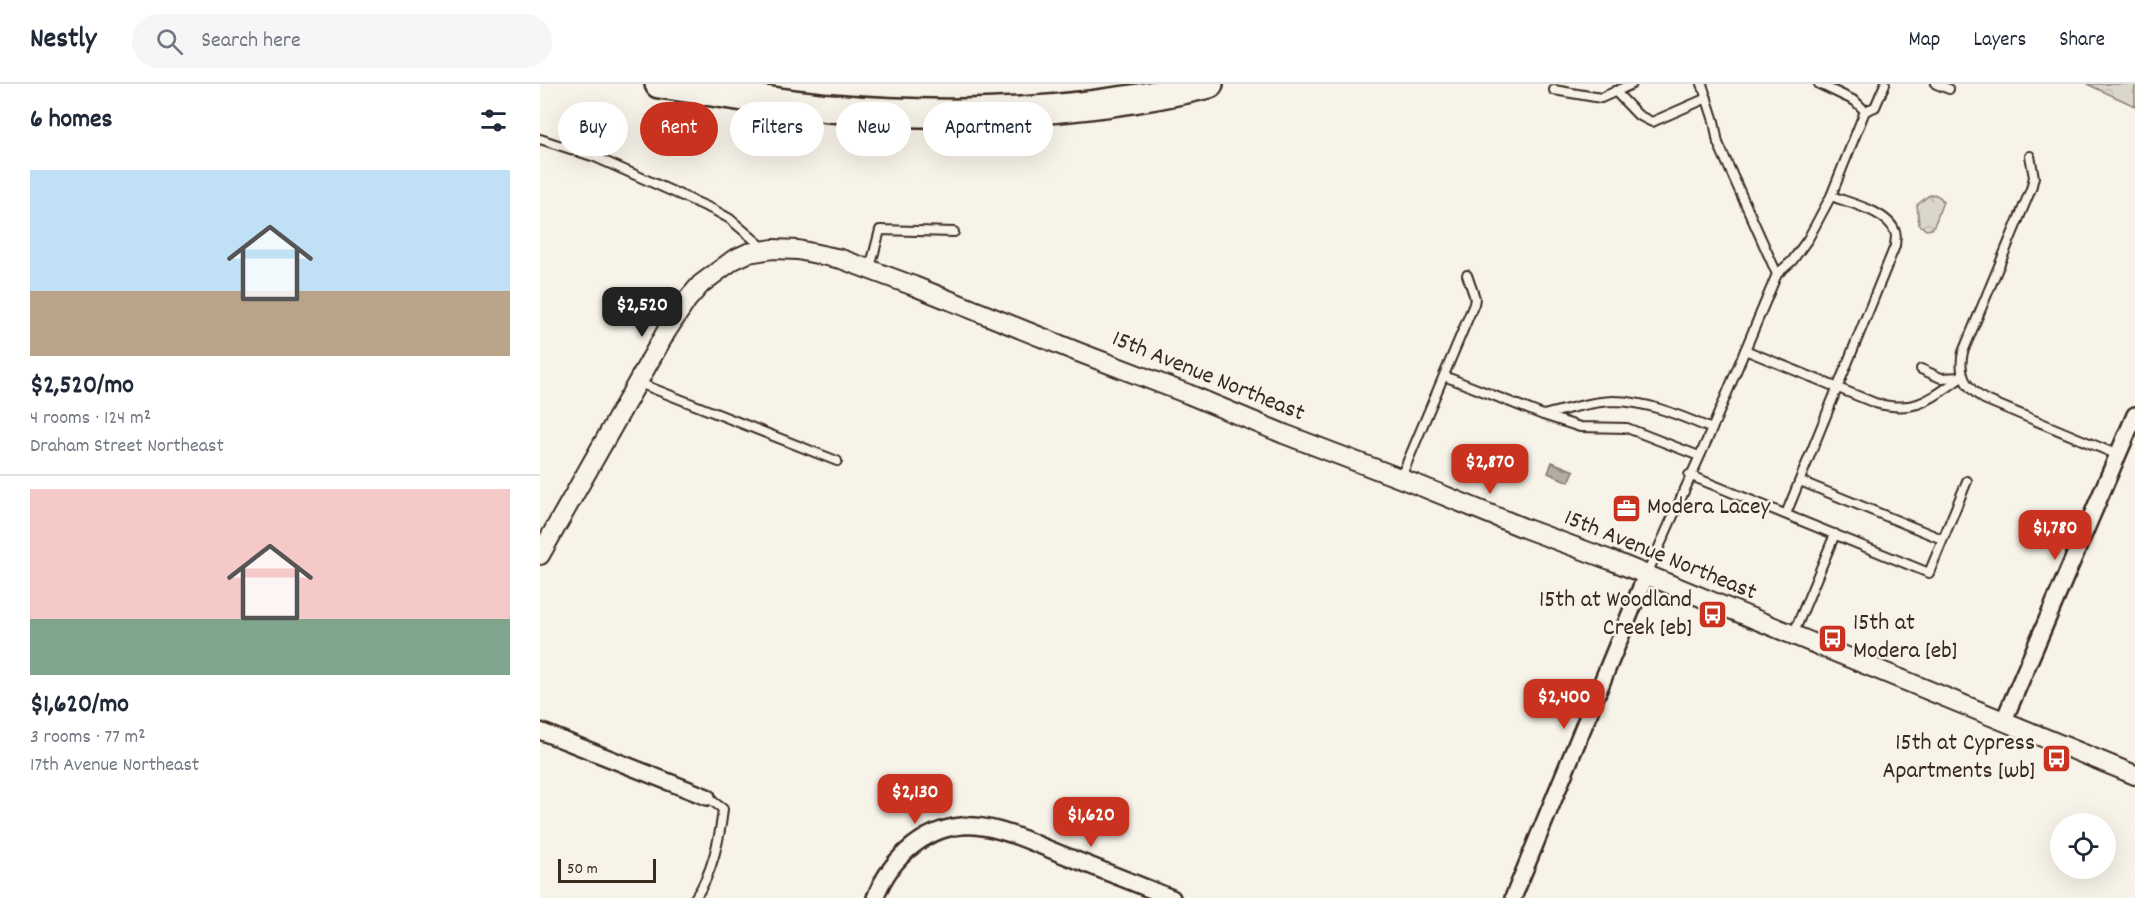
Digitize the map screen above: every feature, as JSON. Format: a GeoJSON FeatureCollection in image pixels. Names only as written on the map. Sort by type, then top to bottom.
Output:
{"type":"FeatureCollection","features":[{"type":"Feature","properties":{"kind":"highway"},"geometry":{"type":"LineString","coordinates":[[659,84],[827,108],[933,114],[985,113],[1089,105],[1140,98],[1209,84]]}},
{"type":"Feature","properties":{"kind":"street","name":"15th Avenue Northeast"},"geometry":{"type":"LineString","coordinates":[[540,555],[666,332],[687,300],[701,284],[733,260],[748,253],[766,249],[798,250],[829,256],[914,286],[1646,575],[2135,775]]}},
{"type":"Feature","properties":{"kind":"street"},"geometry":{"type":"LineString","coordinates":[[2004,720],[2135,415]]}},
{"type":"Feature","properties":{"kind":"street"},"geometry":{"type":"LineString","coordinates":[[1513,898],[1646,575]]}},
{"type":"Feature","properties":{"kind":"street"},"geometry":{"type":"LineString","coordinates":[[540,731],[707,797]]}},
{"type":"Feature","properties":{"kind":"street"},"geometry":{"type":"LineString","coordinates":[[874,898],[894,862],[909,848],[945,829],[974,826],[999,831],[1172,898]]}},
{"type":"Feature","properties":{"kind":"lane"},"geometry":{"type":"LineString","coordinates":[[1554,90],[1601,98],[1632,84]]}},
{"type":"Feature","properties":{"kind":"lane"},"geometry":{"type":"LineString","coordinates":[[1702,84],[1714,121],[1718,143],[1776,274]]}},
{"type":"Feature","properties":{"kind":"lane"},"geometry":{"type":"LineString","coordinates":[[1820,84],[1856,101],[1865,111]]}},
{"type":"Feature","properties":{"kind":"lane"},"geometry":{"type":"LineString","coordinates":[[1646,575],[1712,429],[1776,274],[1801,251],[1831,196],[1865,111],[1875,107],[1885,84]]}},
{"type":"Feature","properties":{"kind":"lane"},"geometry":{"type":"LineString","coordinates":[[1936,84],[1949,89]]}},
{"type":"Feature","properties":{"kind":"lane"},"geometry":{"type":"LineString","coordinates":[[1615,92],[1638,116],[1652,122],[1707,98]]}},
{"type":"Feature","properties":{"kind":"lane"},"geometry":{"type":"LineString","coordinates":[[540,140],[595,157],[714,210],[730,219],[766,249]]}},
{"type":"Feature","properties":{"kind":"lane"},"geometry":{"type":"LineString","coordinates":[[2030,156],[2034,177],[2031,189],[1963,352],[1962,377],[1968,388],[1984,399],[2118,455]]}},
{"type":"Feature","properties":{"kind":"lane"},"geometry":{"type":"LineString","coordinates":[[1786,514],[1895,246],[1896,233],[1888,219],[1831,196]]}},
{"type":"Feature","properties":{"kind":"lane"},"geometry":{"type":"LineString","coordinates":[[870,270],[880,230],[954,232]]}},
{"type":"Feature","properties":{"kind":"lane"},"geometry":{"type":"LineString","coordinates":[[1401,479],[1475,298],[1467,275]]}},
{"type":"Feature","properties":{"kind":"lane"},"geometry":{"type":"LineString","coordinates":[[1745,350],[1875,403],[1893,408],[1911,407],[1934,397],[1962,377]]}},
{"type":"Feature","properties":{"kind":"lane"},"geometry":{"type":"LineString","coordinates":[[1921,369],[1941,378],[1962,377]]}},
{"type":"Feature","properties":{"kind":"lane"},"geometry":{"type":"LineString","coordinates":[[1444,376],[1580,427],[1627,428],[1699,456]]}},
{"type":"Feature","properties":{"kind":"lane"},"geometry":{"type":"LineString","coordinates":[[639,383],[837,461]]}},
{"type":"Feature","properties":{"kind":"lane"},"geometry":{"type":"LineString","coordinates":[[1543,415],[1582,405],[1616,401],[1650,406],[1712,429]]}},
{"type":"Feature","properties":{"kind":"lane"},"geometry":{"type":"LineString","coordinates":[[1689,476],[1929,573],[1967,480]]}},
{"type":"Feature","properties":{"kind":"lane"},"geometry":{"type":"LineString","coordinates":[[1800,481],[1942,539]]}},
{"type":"Feature","properties":{"kind":"lane"},"geometry":{"type":"LineString","coordinates":[[1793,635],[1835,534]]}},
{"type":"Feature","properties":{"kind":"lane"},"geometry":{"type":"LineString","coordinates":[[695,898],[702,889],[721,834],[723,809],[707,797]]}},
{"type":"Feature","properties":{"kind":"green space"},"geometry":{"type":"Polygon","coordinates":[[[2087,84],[2135,84],[2135,106],[2087,84]]]}},
{"type":"Feature","properties":{"kind":"green space"},"geometry":{"type":"Polygon","coordinates":[[[1934,194],[1943,202],[1934,226],[1926,230],[1919,224],[1917,205],[1934,194]]]}},
{"type":"Feature","properties":{"kind":"water"},"geometry":{"type":"Polygon","coordinates":[[[1552,462],[1574,471],[1569,482],[1548,473],[1552,462]]]}},
{"type":"Feature","properties":{"kind":"place","name":"Modera Lacey"},"geometry":{"type":"Point","coordinates":[1626,508]}},
{"type":"Feature","properties":{"kind":"place","name":"15th at Woodland Creek [eb]"},"geometry":{"type":"Point","coordinates":[1713,615]}},
{"type":"Feature","properties":{"kind":"place","name":"15th at Modera [eb]"},"geometry":{"type":"Point","coordinates":[1832,638]}},
{"type":"Feature","properties":{"kind":"place","name":"15th at Cypress Apartments [wb]"},"geometry":{"type":"Point","coordinates":[2056,758]}}]}
